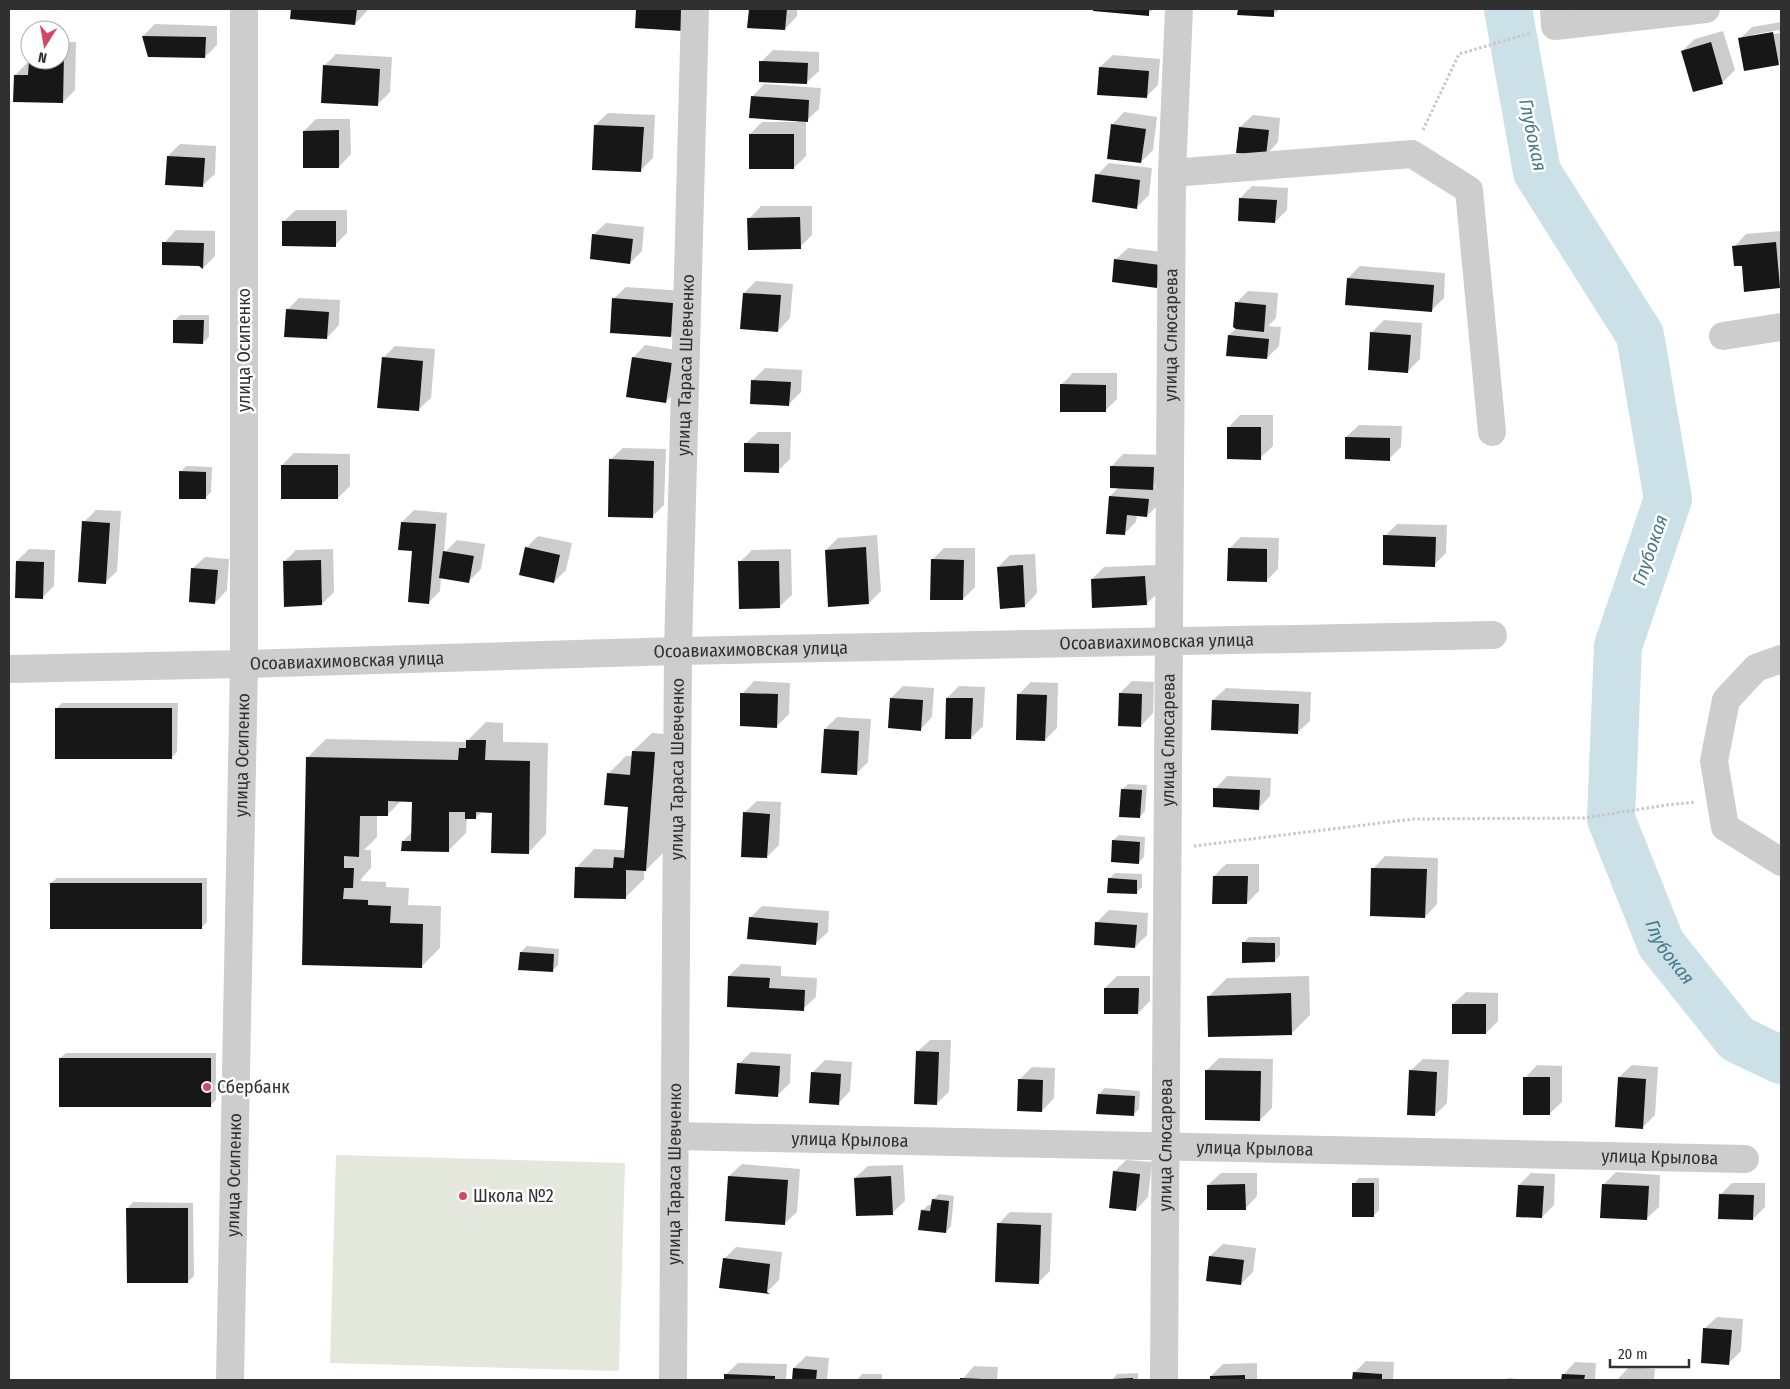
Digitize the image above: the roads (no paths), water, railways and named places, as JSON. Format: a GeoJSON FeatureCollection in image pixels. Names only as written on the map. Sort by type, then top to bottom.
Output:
{"type":"FeatureCollection","features":[{"type":"Feature","properties":{"kind":"street","name":"улица Осипенко"},"geometry":{"type":"LineString","coordinates":[[230,1380],[244,664],[244,9]]}},
{"type":"Feature","properties":{"kind":"street","name":"улица Тараса Шевченко"},"geometry":{"type":"LineString","coordinates":[[673,1380],[678,651],[695,9]]}},
{"type":"Feature","properties":{"kind":"street","name":"улица Слюсарева"},"geometry":{"type":"LineString","coordinates":[[1164,1380],[1172,172],[1179,9]]}},
{"type":"Feature","properties":{"kind":"street"},"geometry":{"type":"LineString","coordinates":[[1555,17],[1706,9]]}},
{"type":"Feature","properties":{"kind":"street"},"geometry":{"type":"LineString","coordinates":[[1172,172],[1412,154],[1469,190],[1492,432]]}},
{"type":"Feature","properties":{"kind":"street"},"geometry":{"type":"LineString","coordinates":[[1723,336],[1781,327]]}},
{"type":"Feature","properties":{"kind":"street","name":"Осоавиахимовская улица"},"geometry":{"type":"LineString","coordinates":[[9,669],[678,651],[1494,635]]}},
{"type":"Feature","properties":{"kind":"street"},"geometry":{"type":"LineString","coordinates":[[1781,659],[1756,668],[1726,700],[1714,761],[1725,827],[1781,862]]}},
{"type":"Feature","properties":{"kind":"street","name":"улица Крылова"},"geometry":{"type":"LineString","coordinates":[[675,1136],[1745,1159]]}},
{"type":"Feature","properties":{"kind":"waterway","name":"Глубокая"},"geometry":{"type":"LineString","coordinates":[[1508,9],[1537,172],[1640,335],[1668,499],[1618,646],[1611,819],[1661,944],[1737,1039],[1781,1060]]}},
{"type":"Feature","properties":{"kind":"place","name":"Сбербанк"},"geometry":{"type":"Point","coordinates":[207,1087]}},
{"type":"Feature","properties":{"kind":"place","name":"Школа №2"},"geometry":{"type":"Point","coordinates":[463,1196]}}]}
